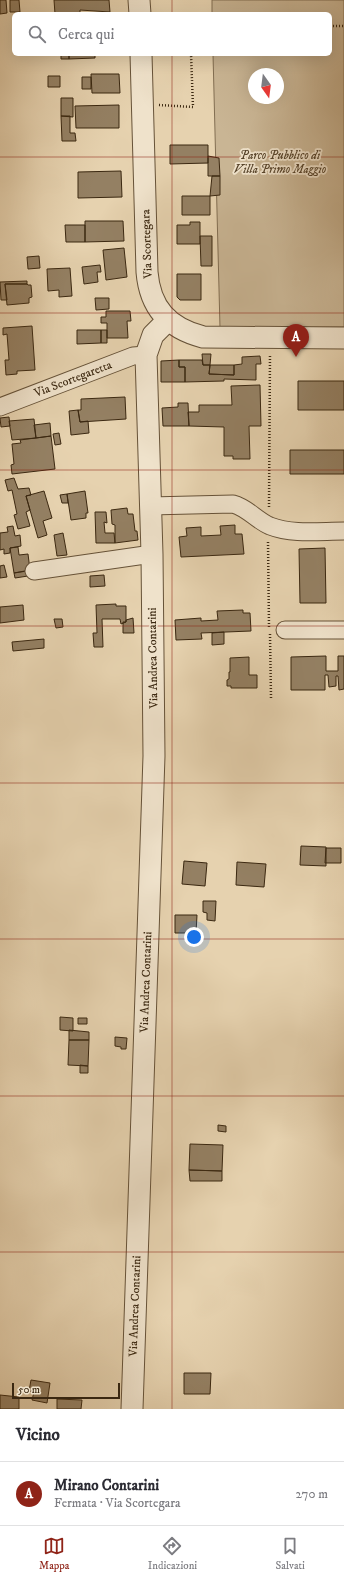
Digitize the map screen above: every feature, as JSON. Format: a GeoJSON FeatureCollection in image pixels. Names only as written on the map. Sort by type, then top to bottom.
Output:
{"type":"FeatureCollection","features":[{"type":"Feature","properties":{"kind":"street"},"geometry":{"type":"LineString","coordinates":[[139,0],[140,12]]}},
{"type":"Feature","properties":{"kind":"street","name":"Via Scortegara"},"geometry":{"type":"LineString","coordinates":[[141,56],[148,283],[155,303],[168,320],[184,331],[203,337],[344,338]]}},
{"type":"Feature","properties":{"kind":"street","name":"Via Andrea Contarini"},"geometry":{"type":"LineString","coordinates":[[132,1409],[154,756],[152,554],[146,355],[153,335],[168,320]]}},
{"type":"Feature","properties":{"kind":"street","name":"Via Scortegaretta"},"geometry":{"type":"LineString","coordinates":[[0,406],[133,356],[146,355]]}},
{"type":"Feature","properties":{"kind":"street"},"geometry":{"type":"LineString","coordinates":[[150,506],[233,504],[245,509],[268,525],[279,529],[297,532],[344,531]]}},
{"type":"Feature","properties":{"kind":"street"},"geometry":{"type":"LineString","coordinates":[[34,571],[152,554]]}},
{"type":"Feature","properties":{"kind":"street"},"geometry":{"type":"LineString","coordinates":[[285,630],[344,630]]}},
{"type":"Feature","properties":{"kind":"path"},"geometry":{"type":"LineString","coordinates":[[332,26],[344,26]]}},
{"type":"Feature","properties":{"kind":"path"},"geometry":{"type":"LineString","coordinates":[[143,103],[193,107],[191,56]]}},
{"type":"Feature","properties":{"kind":"path"},"geometry":{"type":"LineString","coordinates":[[269,514],[270,352]]}},
{"type":"Feature","properties":{"kind":"path"},"geometry":{"type":"LineString","coordinates":[[268,539],[271,698]]}},
{"type":"Feature","properties":{"kind":"green space","name":"Parco Pubblico di Villa Primo Maggio"},"geometry":{"type":"Polygon","coordinates":[[[212,0],[344,0],[344,327],[220,328],[213,56],[332,56],[332,12],[212,12],[212,0]]]}},
{"type":"Feature","properties":{"kind":"building"},"geometry":{"type":"Polygon","coordinates":[[[0,0],[6,0],[7,13],[0,14],[0,0]]]}},
{"type":"Feature","properties":{"kind":"building"},"geometry":{"type":"Polygon","coordinates":[[[10,0],[19,0],[20,12],[10,12],[10,0]]]}},
{"type":"Feature","properties":{"kind":"building"},"geometry":{"type":"Polygon","coordinates":[[[54,0],[109,0],[110,12],[80,10],[80,12],[55,12],[54,0]]]}},
{"type":"Feature","properties":{"kind":"building"},"geometry":{"type":"Polygon","coordinates":[[[61,56],[69,56],[69,59],[61,59],[61,56]]]}},
{"type":"Feature","properties":{"kind":"building"},"geometry":{"type":"Polygon","coordinates":[[[69,56],[95,56],[95,58],[69,59],[69,56]]]}},
{"type":"Feature","properties":{"kind":"building"},"geometry":{"type":"Polygon","coordinates":[[[91,74],[119,74],[120,93],[92,93],[91,74]]]}},
{"type":"Feature","properties":{"kind":"building"},"geometry":{"type":"Polygon","coordinates":[[[48,76],[60,76],[60,87],[48,87],[48,76]]]}},
{"type":"Feature","properties":{"kind":"building"},"geometry":{"type":"Polygon","coordinates":[[[82,77],[91,77],[91,89],[82,89],[82,77]]]}},
{"type":"Feature","properties":{"kind":"building"},"geometry":{"type":"Polygon","coordinates":[[[61,98],[73,98],[73,117],[61,116],[61,98]]]}},
{"type":"Feature","properties":{"kind":"building"},"geometry":{"type":"Polygon","coordinates":[[[119,105],[119,128],[76,128],[75,106],[119,105]]]}},
{"type":"Feature","properties":{"kind":"building"},"geometry":{"type":"Polygon","coordinates":[[[61,116],[70,116],[70,133],[75,133],[76,141],[62,141],[61,116]]]}},
{"type":"Feature","properties":{"kind":"building"},"geometry":{"type":"Polygon","coordinates":[[[170,145],[208,145],[208,163],[170,164],[170,145]]]}},
{"type":"Feature","properties":{"kind":"building"},"geometry":{"type":"Polygon","coordinates":[[[208,156],[219,158],[220,176],[208,176],[208,156]]]}},
{"type":"Feature","properties":{"kind":"building"},"geometry":{"type":"Polygon","coordinates":[[[121,171],[122,197],[78,198],[78,172],[121,171]]]}},
{"type":"Feature","properties":{"kind":"building"},"geometry":{"type":"Polygon","coordinates":[[[212,176],[220,176],[220,195],[210,196],[212,176]]]}},
{"type":"Feature","properties":{"kind":"building"},"geometry":{"type":"Polygon","coordinates":[[[182,196],[210,196],[210,215],[182,215],[182,196]]]}},
{"type":"Feature","properties":{"kind":"building"},"geometry":{"type":"Polygon","coordinates":[[[85,221],[123,221],[124,241],[85,242],[85,221]]]}},
{"type":"Feature","properties":{"kind":"building"},"geometry":{"type":"Polygon","coordinates":[[[190,222],[200,222],[200,244],[177,244],[177,225],[190,225],[190,222]]]}},
{"type":"Feature","properties":{"kind":"building"},"geometry":{"type":"Polygon","coordinates":[[[65,225],[85,225],[85,242],[66,242],[65,225]]]}},
{"type":"Feature","properties":{"kind":"building"},"geometry":{"type":"Polygon","coordinates":[[[200,236],[212,236],[212,266],[201,266],[200,236]]]}},
{"type":"Feature","properties":{"kind":"building"},"geometry":{"type":"Polygon","coordinates":[[[124,248],[127,277],[106,280],[103,250],[124,248]]]}},
{"type":"Feature","properties":{"kind":"building"},"geometry":{"type":"Polygon","coordinates":[[[39,256],[40,268],[28,269],[27,257],[39,256]]]}},
{"type":"Feature","properties":{"kind":"building"},"geometry":{"type":"Polygon","coordinates":[[[100,265],[101,272],[97,272],[98,282],[84,284],[82,267],[100,265]]]}},
{"type":"Feature","properties":{"kind":"building"},"geometry":{"type":"Polygon","coordinates":[[[70,268],[72,296],[59,297],[59,290],[48,291],[47,269],[70,268]]]}},
{"type":"Feature","properties":{"kind":"building"},"geometry":{"type":"Polygon","coordinates":[[[177,274],[201,274],[201,300],[180,300],[177,297],[177,274]]]}},
{"type":"Feature","properties":{"kind":"building"},"geometry":{"type":"Polygon","coordinates":[[[27,281],[27,284],[5,284],[7,300],[1,300],[0,282],[27,281]]]}},
{"type":"Feature","properties":{"kind":"building"},"geometry":{"type":"Polygon","coordinates":[[[5,284],[31,285],[32,297],[29,298],[29,303],[7,305],[5,284]]]}},
{"type":"Feature","properties":{"kind":"building"},"geometry":{"type":"Polygon","coordinates":[[[95,298],[109,298],[109,309],[96,310],[95,298]]]}},
{"type":"Feature","properties":{"kind":"building"},"geometry":{"type":"Polygon","coordinates":[[[106,311],[130,311],[131,321],[127,321],[128,338],[107,338],[107,323],[101,323],[101,317],[106,317],[106,311]]]}},
{"type":"Feature","properties":{"kind":"building"},"geometry":{"type":"Polygon","coordinates":[[[32,326],[35,370],[17,371],[17,374],[6,375],[5,360],[9,360],[7,334],[3,335],[3,328],[32,326]]]}},
{"type":"Feature","properties":{"kind":"building"},"geometry":{"type":"Polygon","coordinates":[[[77,330],[101,330],[101,343],[77,344],[77,330]]]}},
{"type":"Feature","properties":{"kind":"building"},"geometry":{"type":"Polygon","coordinates":[[[101,330],[107,330],[107,343],[101,343],[101,330]]]}},
{"type":"Feature","properties":{"kind":"building"},"geometry":{"type":"Polygon","coordinates":[[[202,354],[211,354],[210,365],[203,365],[202,354]]]}},
{"type":"Feature","properties":{"kind":"building"},"geometry":{"type":"Polygon","coordinates":[[[260,356],[261,364],[256,364],[256,380],[224,379],[224,381],[185,382],[185,367],[179,367],[179,360],[202,360],[203,365],[210,365],[209,374],[234,375],[234,365],[242,364],[242,357],[260,356]]]}},
{"type":"Feature","properties":{"kind":"building"},"geometry":{"type":"Polygon","coordinates":[[[179,360],[179,367],[185,367],[185,382],[161,382],[161,361],[179,360]]]}},
{"type":"Feature","properties":{"kind":"building"},"geometry":{"type":"Polygon","coordinates":[[[210,365],[234,365],[234,375],[209,374],[210,365]]]}},
{"type":"Feature","properties":{"kind":"building"},"geometry":{"type":"Polygon","coordinates":[[[298,381],[344,381],[344,410],[298,410],[298,381]]]}},
{"type":"Feature","properties":{"kind":"building"},"geometry":{"type":"Polygon","coordinates":[[[260,385],[261,426],[249,426],[250,459],[233,459],[233,456],[224,456],[224,427],[189,426],[188,412],[199,412],[199,405],[232,405],[231,386],[260,385]]]}},
{"type":"Feature","properties":{"kind":"building"},"geometry":{"type":"Polygon","coordinates":[[[125,397],[126,419],[80,422],[78,410],[81,410],[81,399],[125,397]]]}},
{"type":"Feature","properties":{"kind":"building"},"geometry":{"type":"Polygon","coordinates":[[[178,403],[188,403],[189,426],[163,426],[162,408],[178,407],[178,403]]]}},
{"type":"Feature","properties":{"kind":"building"},"geometry":{"type":"Polygon","coordinates":[[[78,410],[80,422],[88,421],[89,433],[71,435],[69,411],[78,410]]]}},
{"type":"Feature","properties":{"kind":"building"},"geometry":{"type":"Polygon","coordinates":[[[9,417],[10,426],[1,427],[0,418],[9,417]]]}},
{"type":"Feature","properties":{"kind":"building"},"geometry":{"type":"Polygon","coordinates":[[[34,419],[36,438],[12,440],[9,421],[34,419]]]}},
{"type":"Feature","properties":{"kind":"building"},"geometry":{"type":"Polygon","coordinates":[[[50,423],[51,436],[36,438],[34,425],[50,423]]]}},
{"type":"Feature","properties":{"kind":"building"},"geometry":{"type":"Polygon","coordinates":[[[59,433],[61,444],[55,445],[53,434],[59,433]]]}},
{"type":"Feature","properties":{"kind":"building"},"geometry":{"type":"Polygon","coordinates":[[[51,436],[55,469],[12,474],[11,465],[14,464],[12,444],[21,443],[20,440],[51,436]]]}},
{"type":"Feature","properties":{"kind":"building"},"geometry":{"type":"Polygon","coordinates":[[[290,450],[344,450],[344,474],[290,474],[290,450]]]}},
{"type":"Feature","properties":{"kind":"building"},"geometry":{"type":"Polygon","coordinates":[[[14,478],[18,489],[29,488],[31,495],[26,496],[30,510],[26,512],[30,526],[18,529],[14,515],[17,514],[12,490],[8,491],[5,480],[14,478]]]}},
{"type":"Feature","properties":{"kind":"building"},"geometry":{"type":"Polygon","coordinates":[[[44,491],[52,518],[43,521],[47,535],[38,538],[26,496],[44,491]]]}},
{"type":"Feature","properties":{"kind":"building"},"geometry":{"type":"Polygon","coordinates":[[[85,491],[88,513],[86,513],[86,518],[71,520],[67,494],[85,491]]]}},
{"type":"Feature","properties":{"kind":"building"},"geometry":{"type":"Polygon","coordinates":[[[67,494],[68,503],[62,503],[60,495],[67,494]]]}},
{"type":"Feature","properties":{"kind":"building"},"geometry":{"type":"Polygon","coordinates":[[[127,508],[128,514],[133,514],[135,531],[137,531],[138,540],[115,543],[115,525],[112,524],[111,510],[127,508]]]}},
{"type":"Feature","properties":{"kind":"building"},"geometry":{"type":"Polygon","coordinates":[[[95,512],[106,512],[107,523],[104,522],[105,533],[114,533],[115,543],[96,543],[95,512]]]}},
{"type":"Feature","properties":{"kind":"building"},"geometry":{"type":"Polygon","coordinates":[[[235,525],[235,534],[242,534],[244,554],[181,557],[179,537],[187,536],[186,528],[201,527],[201,536],[221,535],[220,526],[235,525]]]}},
{"type":"Feature","properties":{"kind":"building"},"geometry":{"type":"Polygon","coordinates":[[[13,526],[15,536],[20,535],[21,546],[10,548],[10,553],[4,554],[4,549],[0,550],[0,533],[8,532],[7,527],[13,526]]]}},
{"type":"Feature","properties":{"kind":"building"},"geometry":{"type":"Polygon","coordinates":[[[63,533],[67,555],[57,556],[54,535],[63,533]]]}},
{"type":"Feature","properties":{"kind":"building"},"geometry":{"type":"Polygon","coordinates":[[[18,547],[19,555],[28,554],[30,570],[14,573],[10,548],[18,547]]]}},
{"type":"Feature","properties":{"kind":"building"},"geometry":{"type":"Polygon","coordinates":[[[325,548],[326,603],[300,603],[299,549],[325,548]]]}},
{"type":"Feature","properties":{"kind":"building"},"geometry":{"type":"Polygon","coordinates":[[[4,565],[7,577],[0,578],[0,566],[4,565]]]}},
{"type":"Feature","properties":{"kind":"building"},"geometry":{"type":"Polygon","coordinates":[[[27,571],[28,576],[15,578],[14,573],[27,571]]]}},
{"type":"Feature","properties":{"kind":"building"},"geometry":{"type":"Polygon","coordinates":[[[104,575],[105,586],[90,587],[90,576],[104,575]]]}},
{"type":"Feature","properties":{"kind":"building"},"geometry":{"type":"Polygon","coordinates":[[[116,604],[116,606],[126,606],[126,622],[121,624],[120,619],[102,619],[103,647],[94,647],[93,633],[97,633],[96,605],[116,604]]]}},
{"type":"Feature","properties":{"kind":"building"},"geometry":{"type":"Polygon","coordinates":[[[23,605],[24,620],[0,623],[0,607],[23,605]]]}},
{"type":"Feature","properties":{"kind":"building"},"geometry":{"type":"Polygon","coordinates":[[[243,610],[243,613],[250,613],[251,631],[201,633],[202,639],[176,640],[175,620],[201,618],[201,621],[218,620],[217,611],[243,610]]]}},
{"type":"Feature","properties":{"kind":"building"},"geometry":{"type":"Polygon","coordinates":[[[133,618],[134,633],[123,633],[123,622],[133,618]]]}},
{"type":"Feature","properties":{"kind":"building"},"geometry":{"type":"Polygon","coordinates":[[[54,619],[62,619],[63,627],[56,628],[54,619]]]}},
{"type":"Feature","properties":{"kind":"building"},"geometry":{"type":"Polygon","coordinates":[[[224,632],[224,644],[212,645],[212,633],[224,632]]]}},
{"type":"Feature","properties":{"kind":"building"},"geometry":{"type":"Polygon","coordinates":[[[44,639],[44,648],[13,651],[12,642],[44,639]]]}},
{"type":"Feature","properties":{"kind":"building"},"geometry":{"type":"Polygon","coordinates":[[[326,656],[326,671],[338,671],[338,656],[344,656],[344,689],[339,690],[338,676],[336,676],[336,686],[329,687],[328,675],[325,675],[325,690],[291,690],[291,657],[326,656]]]}},
{"type":"Feature","properties":{"kind":"building"},"geometry":{"type":"Polygon","coordinates":[[[249,657],[249,675],[257,675],[257,688],[231,688],[231,686],[227,686],[227,680],[229,679],[230,672],[230,658],[249,657]]]}},
{"type":"Feature","properties":{"kind":"building"},"geometry":{"type":"Polygon","coordinates":[[[301,846],[326,847],[326,866],[300,865],[301,846]]]}},
{"type":"Feature","properties":{"kind":"building"},"geometry":{"type":"Polygon","coordinates":[[[326,848],[341,848],[341,863],[325,863],[326,848]]]}},
{"type":"Feature","properties":{"kind":"building"},"geometry":{"type":"Polygon","coordinates":[[[184,861],[207,863],[205,886],[182,884],[184,861]]]}},
{"type":"Feature","properties":{"kind":"building"},"geometry":{"type":"Polygon","coordinates":[[[237,862],[266,864],[264,887],[236,885],[237,862]]]}},
{"type":"Feature","properties":{"kind":"building"},"geometry":{"type":"Polygon","coordinates":[[[203,901],[216,901],[215,921],[207,920],[207,913],[203,912],[203,901]]]}},
{"type":"Feature","properties":{"kind":"building"},"geometry":{"type":"Polygon","coordinates":[[[175,915],[197,915],[196,933],[175,933],[175,915]]]}},
{"type":"Feature","properties":{"kind":"building"},"geometry":{"type":"Polygon","coordinates":[[[60,1017],[73,1018],[73,1031],[60,1030],[60,1017]]]}},
{"type":"Feature","properties":{"kind":"building"},"geometry":{"type":"Polygon","coordinates":[[[78,1018],[87,1018],[87,1024],[78,1024],[78,1018]]]}},
{"type":"Feature","properties":{"kind":"building"},"geometry":{"type":"Polygon","coordinates":[[[69,1030],[89,1032],[89,1040],[69,1040],[69,1030]]]}},
{"type":"Feature","properties":{"kind":"building"},"geometry":{"type":"Polygon","coordinates":[[[115,1037],[127,1038],[126,1049],[121,1049],[121,1047],[115,1046],[115,1037]]]}},
{"type":"Feature","properties":{"kind":"building"},"geometry":{"type":"Polygon","coordinates":[[[69,1040],[89,1040],[88,1066],[68,1065],[69,1040]]]}},
{"type":"Feature","properties":{"kind":"building"},"geometry":{"type":"Polygon","coordinates":[[[80,1065],[88,1066],[88,1073],[80,1073],[80,1065]]]}},
{"type":"Feature","properties":{"kind":"building"},"geometry":{"type":"Polygon","coordinates":[[[218,1125],[226,1126],[226,1132],[218,1131],[218,1125]]]}},
{"type":"Feature","properties":{"kind":"building"},"geometry":{"type":"Polygon","coordinates":[[[190,1144],[223,1145],[222,1171],[189,1170],[190,1144]]]}},
{"type":"Feature","properties":{"kind":"building"},"geometry":{"type":"Polygon","coordinates":[[[189,1170],[222,1171],[222,1181],[190,1181],[189,1170]]]}},
{"type":"Feature","properties":{"kind":"building"},"geometry":{"type":"Polygon","coordinates":[[[184,1373],[211,1373],[210,1394],[184,1394],[184,1373]]]}},
{"type":"Feature","properties":{"kind":"building"},"geometry":{"type":"Polygon","coordinates":[[[31,1380],[50,1383],[47,1403],[32,1400],[34,1392],[29,1391],[31,1380]]]}},
{"type":"Feature","properties":{"kind":"building"},"geometry":{"type":"Polygon","coordinates":[[[0,1395],[19,1397],[19,1409],[0,1409],[0,1395]]]}},
{"type":"Feature","properties":{"kind":"building"},"geometry":{"type":"Polygon","coordinates":[[[57,1399],[82,1400],[81,1409],[57,1409],[57,1399]]]}},
{"type":"Feature","properties":{"kind":"place","name":"Mirano Contarini"},"geometry":{"type":"Point","coordinates":[296,357]}}]}
